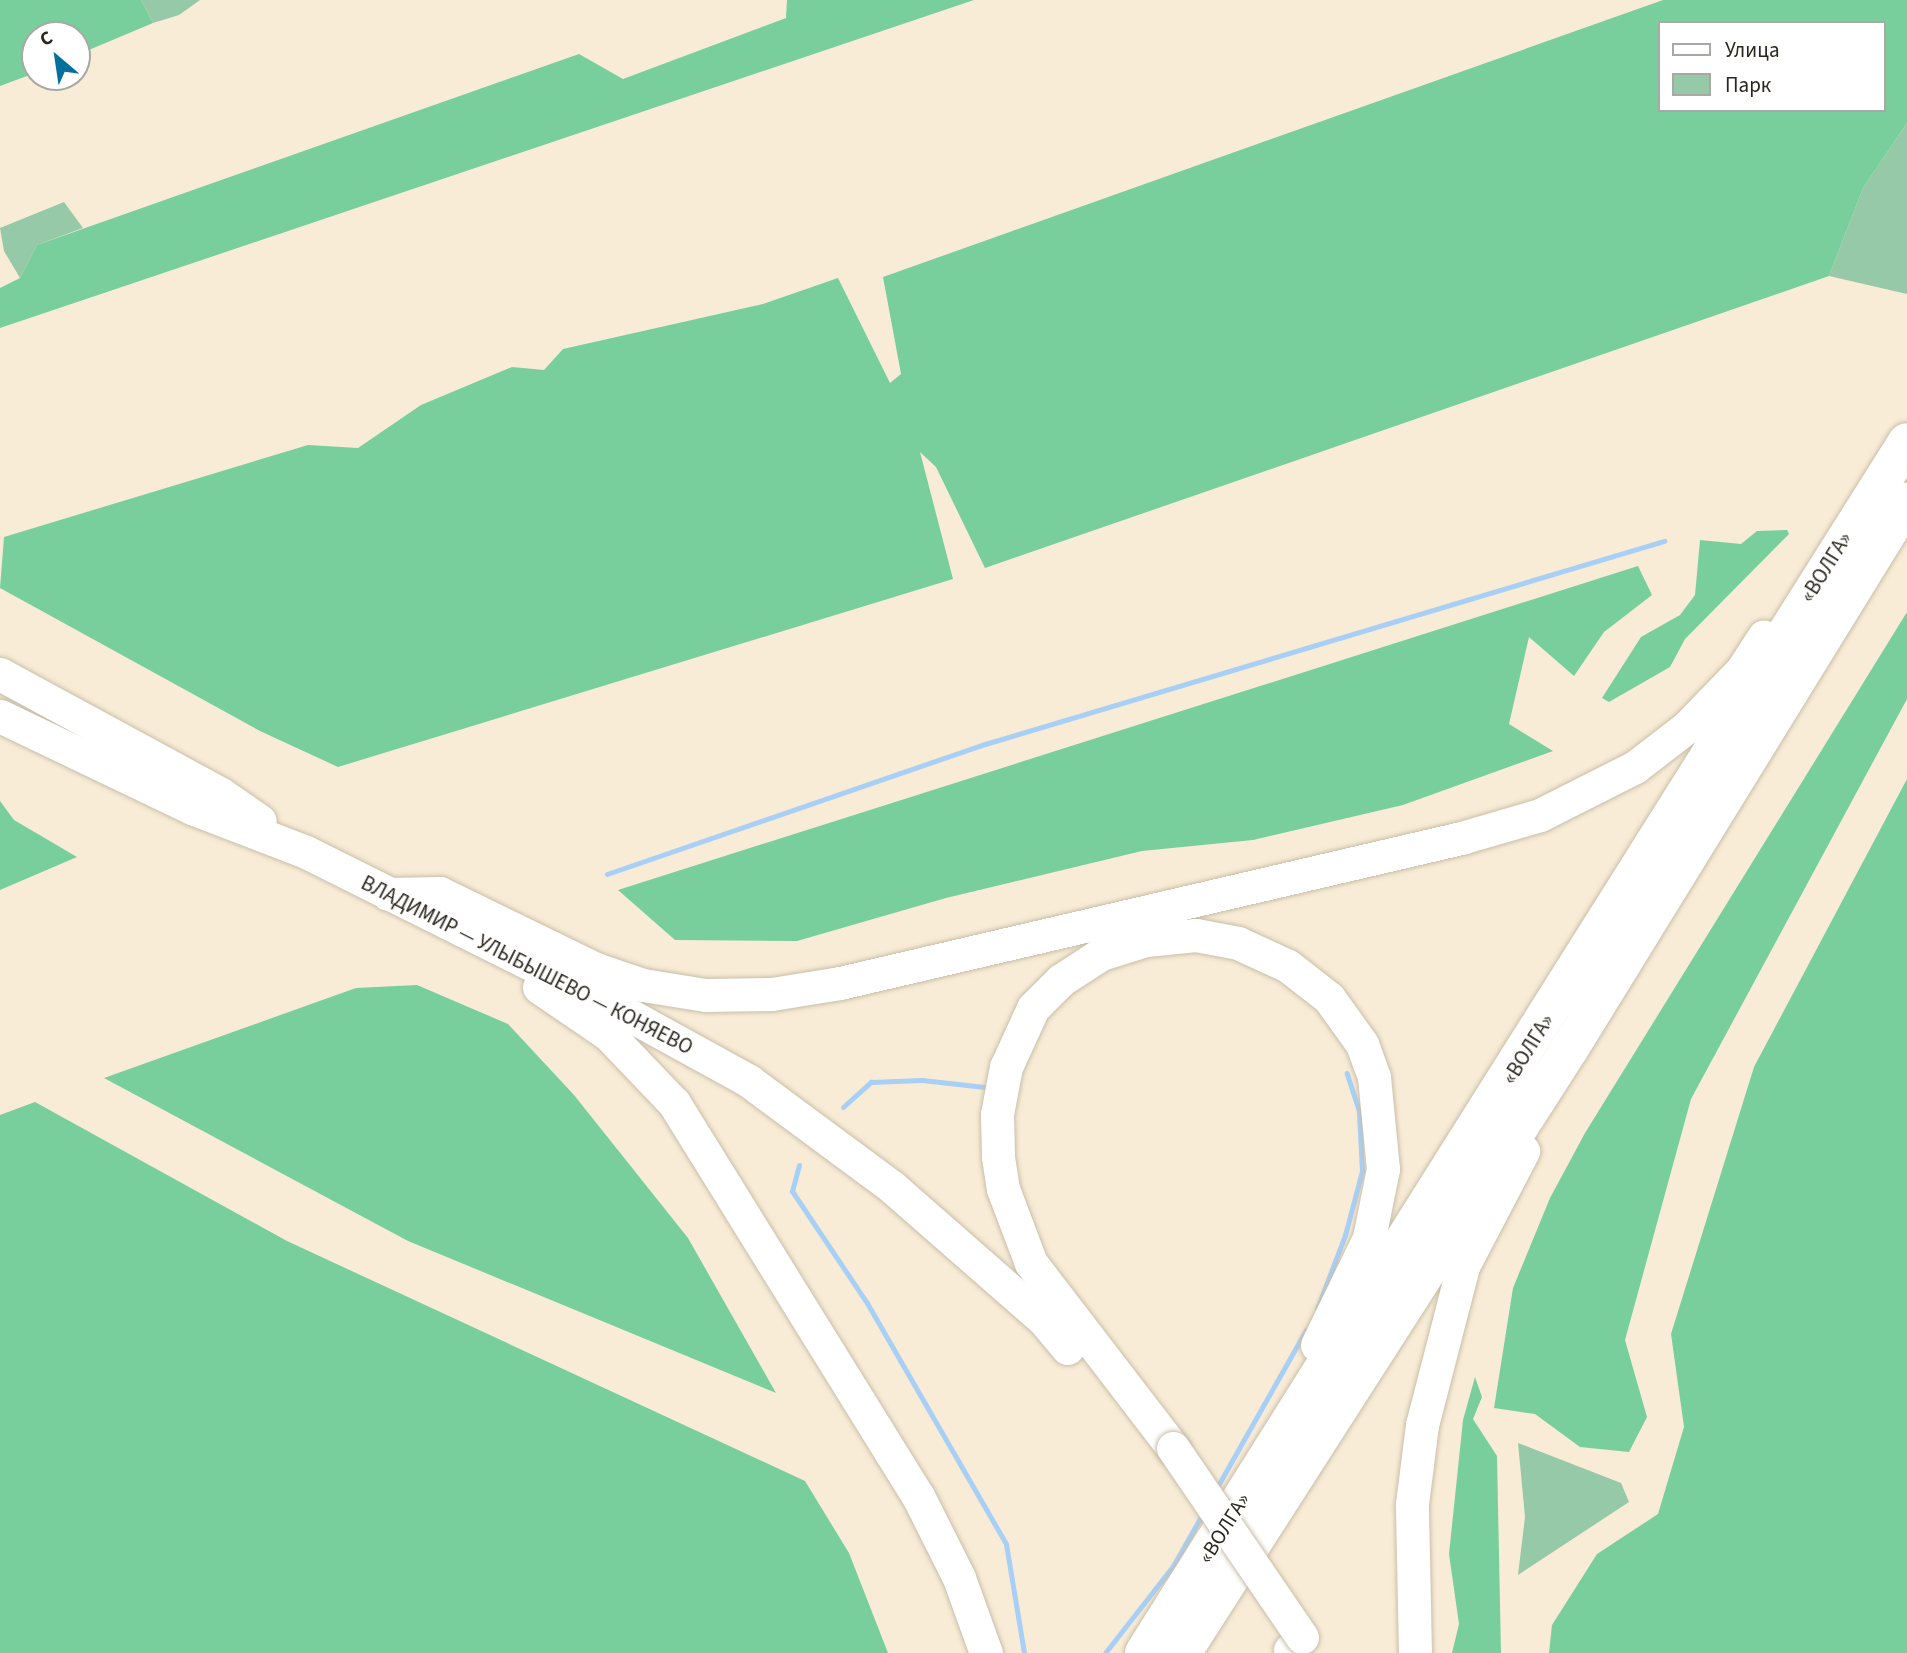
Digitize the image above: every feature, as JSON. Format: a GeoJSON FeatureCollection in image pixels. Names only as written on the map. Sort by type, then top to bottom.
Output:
{"type":"FeatureCollection","features":[{"type":"Feature","properties":{"kind":"highway","name":"«ВОЛГА»"},"geometry":{"type":"LineString","coordinates":[[1144,1653],[1511,1076],[1857,517],[1907,442]]}},
{"type":"Feature","properties":{"kind":"highway","name":"«ВОЛГА»"},"geometry":{"type":"LineString","coordinates":[[1182,1653],[1570,1048],[1907,501]]}},
{"type":"Feature","properties":{"kind":"main road"},"geometry":{"type":"LineString","coordinates":[[388,894],[440,893],[596,968],[643,985],[705,995],[772,994],[840,984],[1461,838],[1540,815],[1593,791],[1687,727],[1742,670],[1825,538],[1857,517]]}},
{"type":"Feature","properties":{"kind":"main road","name":"ВЛАДИМИР — УЛЫБЫШЕВО — КОНЯЕВО"},"geometry":{"type":"LineString","coordinates":[[0,674],[220,794],[306,852]]}},
{"type":"Feature","properties":{"kind":"main road","name":"ВЛАДИМИР — УЛЫБЫШЕВО — КОНЯЕВО"},"geometry":{"type":"LineString","coordinates":[[0,716],[192,808],[306,852],[591,994],[749,1081],[892,1187],[1043,1319],[1168,1455],[1299,1648]]}},
{"type":"Feature","properties":{"kind":"main road"},"geometry":{"type":"LineString","coordinates":[[388,894],[608,1034],[674,1103],[918,1496],[959,1578],[986,1653]]}},
{"type":"Feature","properties":{"kind":"main road"},"geometry":{"type":"LineString","coordinates":[[1168,1455],[1031,1263],[1003,1188],[997,1114],[1006,1067],[1033,1008],[1061,980],[1101,954],[1146,940],[1196,935],[1238,943],[1288,966],[1329,998],[1362,1044],[1374,1077],[1383,1138],[1383,1169],[1369,1238],[1338,1310],[1224,1503],[1212,1547]]}},
{"type":"Feature","properties":{"kind":"main road"},"geometry":{"type":"LineString","coordinates":[[1415,1653],[1412,1504],[1422,1425],[1439,1347],[1463,1266],[1482,1223],[1534,1129],[1570,1048]]}},
{"type":"Feature","properties":{"kind":"green space"},"geometry":{"type":"Polygon","coordinates":[[[0,0],[141,0],[153,23],[91,49],[91,21],[21,21],[21,78],[0,86],[0,0]]]}},
{"type":"Feature","properties":{"kind":"green space"},"geometry":{"type":"Polygon","coordinates":[[[141,0],[200,0],[179,15],[153,23],[141,0]]]}},
{"type":"Feature","properties":{"kind":"green space"},"geometry":{"type":"Polygon","coordinates":[[[787,0],[974,0],[0,328],[0,288],[20,278],[37,245],[579,54],[623,79],[786,18],[787,0]]]}},
{"type":"Feature","properties":{"kind":"green space"},"geometry":{"type":"Polygon","coordinates":[[[1663,0],[1907,0],[1907,123],[1863,188],[1829,276],[985,568],[936,467],[920,452],[953,579],[338,767],[260,731],[0,588],[4,537],[308,445],[358,448],[421,405],[512,367],[544,370],[563,349],[763,304],[838,278],[890,383],[901,374],[883,277],[1663,0]]]}},
{"type":"Feature","properties":{"kind":"green space"},"geometry":{"type":"Polygon","coordinates":[[[1907,123],[1907,294],[1829,276],[1863,188],[1907,123]]]}},
{"type":"Feature","properties":{"kind":"green space"},"geometry":{"type":"Polygon","coordinates":[[[64,202],[83,228],[37,245],[20,278],[4,251],[0,228],[64,202]]]}},
{"type":"Feature","properties":{"kind":"green space"},"geometry":{"type":"Polygon","coordinates":[[[1787,530],[1789,534],[1685,639],[1670,667],[1609,702],[1602,698],[1641,637],[1680,615],[1695,595],[1700,540],[1741,544],[1757,531],[1787,530]]]}},
{"type":"Feature","properties":{"kind":"green space"},"geometry":{"type":"Polygon","coordinates":[[[1638,566],[1652,595],[1604,632],[1574,676],[1529,637],[1509,724],[1553,751],[1403,805],[1253,840],[1142,851],[946,898],[797,941],[675,940],[618,890],[1638,566]]]}},
{"type":"Feature","properties":{"kind":"green space"},"geometry":{"type":"Polygon","coordinates":[[[1907,612],[1907,699],[1691,1099],[1625,1340],[1647,1417],[1629,1452],[1580,1447],[1535,1414],[1494,1408],[1513,1288],[1550,1198],[1585,1133],[1907,612]]]}},
{"type":"Feature","properties":{"kind":"green space"},"geometry":{"type":"Polygon","coordinates":[[[1907,779],[1907,1653],[1549,1653],[1552,1625],[1597,1554],[1658,1514],[1684,1427],[1671,1334],[1754,1067],[1907,779]]]}},
{"type":"Feature","properties":{"kind":"green space"},"geometry":{"type":"Polygon","coordinates":[[[0,801],[14,820],[77,857],[0,890],[0,801]]]}},
{"type":"Feature","properties":{"kind":"green space"},"geometry":{"type":"Polygon","coordinates":[[[417,985],[508,1024],[574,1095],[688,1238],[776,1393],[408,1241],[104,1078],[356,988],[417,985]]]}},
{"type":"Feature","properties":{"kind":"green space"},"geometry":{"type":"Polygon","coordinates":[[[35,1102],[287,1241],[805,1481],[849,1553],[888,1653],[0,1653],[0,1115],[35,1102]]]}},
{"type":"Feature","properties":{"kind":"green space"},"geometry":{"type":"Polygon","coordinates":[[[1475,1377],[1482,1397],[1473,1419],[1497,1456],[1501,1653],[1452,1653],[1459,1624],[1449,1554],[1463,1420],[1475,1377]]]}},
{"type":"Feature","properties":{"kind":"green space"},"geometry":{"type":"Polygon","coordinates":[[[1518,1443],[1621,1483],[1629,1502],[1518,1575],[1525,1517],[1518,1443]]]}},
{"type":"Feature","properties":{"kind":"waterway"},"geometry":{"type":"LineString","coordinates":[[607,874],[985,744],[1664,541]]}},
{"type":"Feature","properties":{"kind":"waterway"},"geometry":{"type":"LineString","coordinates":[[1317,1309],[1345,1235],[1362,1171],[1359,1111],[1347,1073]]}},
{"type":"Feature","properties":{"kind":"waterway"},"geometry":{"type":"LineString","coordinates":[[843,1107],[871,1082],[922,1080],[985,1087]]}},
{"type":"Feature","properties":{"kind":"waterway"},"geometry":{"type":"LineString","coordinates":[[799,1165],[792,1191],[867,1303],[1006,1544],[1024,1653]]}},
{"type":"Feature","properties":{"kind":"waterway"},"geometry":{"type":"LineString","coordinates":[[1216,1489],[1306,1330]]}},
{"type":"Feature","properties":{"kind":"waterway"},"geometry":{"type":"LineString","coordinates":[[1105,1653],[1173,1566],[1203,1513]]}}]}
